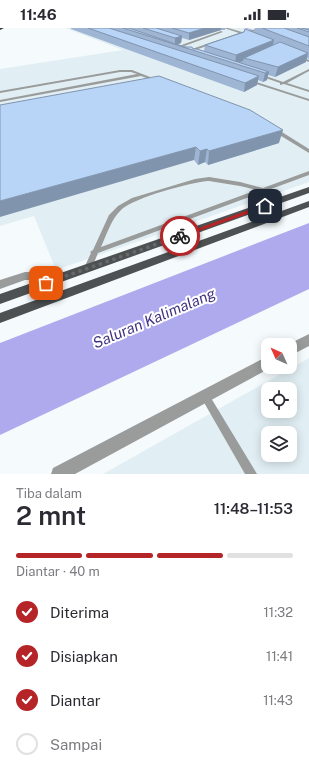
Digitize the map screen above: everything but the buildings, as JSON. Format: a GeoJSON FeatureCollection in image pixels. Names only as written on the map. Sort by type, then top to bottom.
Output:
{"type":"FeatureCollection","features":[{"type":"Feature","properties":{"kind":"main road"},"geometry":{"type":"LineString","coordinates":[[0,299],[309,190]]}},
{"type":"Feature","properties":{"kind":"main road"},"geometry":{"type":"LineString","coordinates":[[0,318],[309,204]]}},
{"type":"Feature","properties":{"kind":"main road"},"geometry":{"type":"LineString","coordinates":[[46,283],[52,299]]}},
{"type":"Feature","properties":{"kind":"street"},"geometry":{"type":"LineString","coordinates":[[0,285],[25,276],[35,276],[46,283]]}},
{"type":"Feature","properties":{"kind":"street"},"geometry":{"type":"LineString","coordinates":[[297,346],[309,340]]}},
{"type":"Feature","properties":{"kind":"street"},"geometry":{"type":"LineString","coordinates":[[60,474],[261,366]]}},
{"type":"Feature","properties":{"kind":"lane"},"geometry":{"type":"LineString","coordinates":[[225,28],[242,33],[254,34],[262,30]]}},
{"type":"Feature","properties":{"kind":"lane"},"geometry":{"type":"LineString","coordinates":[[228,42],[248,33],[270,29]]}},
{"type":"Feature","properties":{"kind":"lane"},"geometry":{"type":"LineString","coordinates":[[176,43],[189,43],[222,32]]}},
{"type":"Feature","properties":{"kind":"lane"},"geometry":{"type":"LineString","coordinates":[[181,53],[242,33]]}},
{"type":"Feature","properties":{"kind":"lane"},"geometry":{"type":"LineString","coordinates":[[175,48],[182,43]]}},
{"type":"Feature","properties":{"kind":"lane"},"geometry":{"type":"LineString","coordinates":[[168,46],[195,54]]}},
{"type":"Feature","properties":{"kind":"lane"},"geometry":{"type":"LineString","coordinates":[[291,53],[309,61]]}},
{"type":"Feature","properties":{"kind":"lane"},"geometry":{"type":"LineString","coordinates":[[274,88],[309,70]]}},
{"type":"Feature","properties":{"kind":"lane"},"geometry":{"type":"LineString","coordinates":[[0,92],[120,71],[131,71],[164,83]]}},
{"type":"Feature","properties":{"kind":"lane"},"geometry":{"type":"LineString","coordinates":[[256,74],[309,91]]}},
{"type":"Feature","properties":{"kind":"lane"},"geometry":{"type":"LineString","coordinates":[[0,101],[142,75]]}},
{"type":"Feature","properties":{"kind":"lane"},"geometry":{"type":"LineString","coordinates":[[244,78],[309,100]]}},
{"type":"Feature","properties":{"kind":"lane"},"geometry":{"type":"LineString","coordinates":[[150,82],[157,80]]}},
{"type":"Feature","properties":{"kind":"lane"},"geometry":{"type":"LineString","coordinates":[[286,92],[309,84]]}},
{"type":"Feature","properties":{"kind":"lane"},"geometry":{"type":"LineString","coordinates":[[38,85],[45,98]]}},
{"type":"Feature","properties":{"kind":"lane"},"geometry":{"type":"LineString","coordinates":[[272,129],[309,151]]}},
{"type":"Feature","properties":{"kind":"lane"},"geometry":{"type":"LineString","coordinates":[[94,252],[309,173]]}},
{"type":"Feature","properties":{"kind":"lane"},"geometry":{"type":"LineString","coordinates":[[88,268],[111,217],[120,206],[134,199],[197,180],[209,179],[264,190]]}},
{"type":"Feature","properties":{"kind":"lane"},"geometry":{"type":"LineString","coordinates":[[205,396],[251,474]]}},
{"type":"Feature","properties":{"kind":"shaded area"},"geometry":{"type":"Polygon","coordinates":[[[65,28],[309,28],[309,182],[56,270],[34,216],[0,226],[0,69],[123,50],[65,28]]]}},
{"type":"Feature","properties":{"kind":"shaded area"},"geometry":{"type":"Polygon","coordinates":[[[309,358],[309,474],[103,474],[261,385],[261,418],[297,418],[297,382],[266,382],[281,374],[297,374],[297,365],[309,358]]]}},
{"type":"Feature","properties":{"kind":"water","name":"Saluran Kalimalang"},"geometry":{"type":"Polygon","coordinates":[[[309,223],[309,289],[0,435],[0,343],[309,223]]]}},
{"type":"Feature","properties":{"kind":"waterway"},"geometry":{"type":"LineString","coordinates":[[245,28],[257,32]]}},
{"type":"Feature","properties":{"kind":"way so far"},"geometry":{"type":"LineString","coordinates":[[46,283],[180,236]]}},
{"type":"Feature","properties":{"kind":"route"},"geometry":{"type":"LineString","coordinates":[[180,236],[265,206]]}}]}
